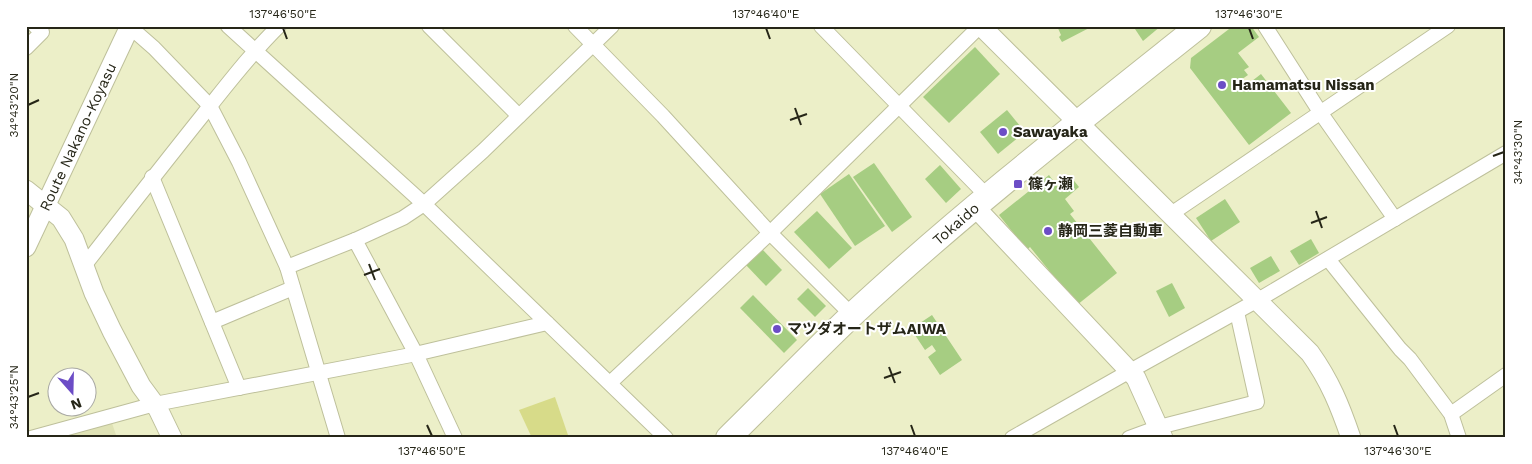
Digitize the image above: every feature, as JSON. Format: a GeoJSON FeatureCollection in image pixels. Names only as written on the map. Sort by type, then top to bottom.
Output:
{"type":"FeatureCollection","features":[{"type":"Feature","properties":{"kind":"highway","name":"Tokaido"},"geometry":{"type":"LineString","coordinates":[[728,438],[852,315],[982,202],[1198,26]]}},
{"type":"Feature","properties":{"kind":"main road"},"geometry":{"type":"LineString","coordinates":[[981,26],[1310,353],[1324,372],[1337,399],[1351,438]]}},
{"type":"Feature","properties":{"kind":"main road","name":"Route Nakano-Koyasu"},"geometry":{"type":"LineString","coordinates":[[26,247],[130,27]]}},
{"type":"Feature","properties":{"kind":"main road"},"geometry":{"type":"LineString","coordinates":[[26,190],[61,218],[74,239],[94,293],[112,331],[141,386],[155,404],[172,438]]}},
{"type":"Feature","properties":{"kind":"main road"},"geometry":{"type":"LineString","coordinates":[[982,202],[1130,370],[1136,378],[1161,432]]}},
{"type":"Feature","properties":{"kind":"street"},"geometry":{"type":"LineString","coordinates":[[228,26],[424,204],[666,438]]}},
{"type":"Feature","properties":{"kind":"street"},"geometry":{"type":"LineString","coordinates":[[84,266],[152,177],[256,51],[279,26]]}},
{"type":"Feature","properties":{"kind":"street"},"geometry":{"type":"LineString","coordinates":[[429,26],[519,116]]}},
{"type":"Feature","properties":{"kind":"street"},"geometry":{"type":"LineString","coordinates":[[575,26],[663,116],[770,232],[852,315]]}},
{"type":"Feature","properties":{"kind":"street"},"geometry":{"type":"LineString","coordinates":[[287,267],[355,240],[403,218],[424,204],[484,151],[612,26]]}},
{"type":"Feature","properties":{"kind":"street"},"geometry":{"type":"LineString","coordinates":[[822,26],[900,107],[982,202]]}},
{"type":"Feature","properties":{"kind":"street"},"geometry":{"type":"LineString","coordinates":[[610,383],[900,107],[981,26]]}},
{"type":"Feature","properties":{"kind":"street"},"geometry":{"type":"LineString","coordinates":[[1265,26],[1320,112],[1395,219]]}},
{"type":"Feature","properties":{"kind":"street"},"geometry":{"type":"LineString","coordinates":[[1170,214],[1448,26]]}},
{"type":"Feature","properties":{"kind":"street"},"geometry":{"type":"LineString","coordinates":[[130,27],[154,48],[210,106],[239,162],[287,267],[338,438]]}},
{"type":"Feature","properties":{"kind":"street"},"geometry":{"type":"LineString","coordinates":[[26,48],[42,28]]}},
{"type":"Feature","properties":{"kind":"street"},"geometry":{"type":"LineString","coordinates":[[1012,438],[1027,434],[1130,370],[1258,300],[1506,153]]}},
{"type":"Feature","properties":{"kind":"street"},"geometry":{"type":"LineString","coordinates":[[152,177],[239,388]]}},
{"type":"Feature","properties":{"kind":"street"},"geometry":{"type":"LineString","coordinates":[[355,240],[416,354],[455,438]]}},
{"type":"Feature","properties":{"kind":"street"},"geometry":{"type":"LineString","coordinates":[[1328,259],[1410,359],[1451,414],[1458,438]]}},
{"type":"Feature","properties":{"kind":"street"},"geometry":{"type":"LineString","coordinates":[[212,322],[293,288]]}},
{"type":"Feature","properties":{"kind":"street"},"geometry":{"type":"LineString","coordinates":[[1129,438],[1161,432],[1257,402],[1236,312]]}},
{"type":"Feature","properties":{"kind":"street"},"geometry":{"type":"LineString","coordinates":[[31,438],[155,404],[416,354],[547,323]]}},
{"type":"Feature","properties":{"kind":"street"},"geometry":{"type":"LineString","coordinates":[[1451,414],[1506,375]]}},
{"type":"Feature","properties":{"kind":"shaded area"},"geometry":{"type":"Polygon","coordinates":[[[111,420],[117,438],[52,438],[111,420]]]}},
{"type":"Feature","properties":{"kind":"green space"},"geometry":{"type":"Polygon","coordinates":[[[555,397],[569,438],[532,438],[519,410],[555,397]]]}},
{"type":"Feature","properties":{"kind":"building"},"geometry":{"type":"Polygon","coordinates":[[[1057,26],[1093,26],[1062,42],[1057,26]]]}},
{"type":"Feature","properties":{"kind":"building"},"geometry":{"type":"Polygon","coordinates":[[[1133,26],[1161,26],[1143,41],[1133,26]]]}},
{"type":"Feature","properties":{"kind":"building","name":"Hamamatsu Nissan"},"geometry":{"type":"Polygon","coordinates":[[[1233,26],[1251,26],[1259,37],[1238,53],[1249,67],[1244,70],[1248,75],[1238,82],[1243,88],[1261,74],[1291,113],[1249,145],[1190,68],[1191,58],[1233,26]]]}},
{"type":"Feature","properties":{"kind":"building"},"geometry":{"type":"Polygon","coordinates":[[[975,47],[1000,74],[949,123],[923,97],[975,47]]]}},
{"type":"Feature","properties":{"kind":"building","name":"Sawayaka"},"geometry":{"type":"Polygon","coordinates":[[[1007,110],[1025,132],[998,154],[980,132],[1007,110]]]}},
{"type":"Feature","properties":{"kind":"building"},"geometry":{"type":"Polygon","coordinates":[[[874,163],[912,217],[892,232],[853,177],[874,163]]]}},
{"type":"Feature","properties":{"kind":"building"},"geometry":{"type":"Polygon","coordinates":[[[940,165],[961,189],[946,203],[925,179],[940,165]]]}},
{"type":"Feature","properties":{"kind":"building"},"geometry":{"type":"Polygon","coordinates":[[[849,174],[885,226],[855,246],[820,194],[849,174]]]}},
{"type":"Feature","properties":{"kind":"building","name":"静岡三菱自動車"},"geometry":{"type":"Polygon","coordinates":[[[1049,175],[1058,187],[1071,177],[1079,187],[1065,199],[1074,211],[1070,214],[1117,273],[1077,305],[1030,247],[1027,250],[999,215],[1049,175]]]}},
{"type":"Feature","properties":{"kind":"building"},"geometry":{"type":"Polygon","coordinates":[[[1225,199],[1240,222],[1211,241],[1196,218],[1225,199]]]}},
{"type":"Feature","properties":{"kind":"building"},"geometry":{"type":"Polygon","coordinates":[[[817,211],[852,248],[829,269],[794,232],[817,211]]]}},
{"type":"Feature","properties":{"kind":"building"},"geometry":{"type":"Polygon","coordinates":[[[1311,239],[1319,253],[1299,265],[1290,251],[1311,239]]]}},
{"type":"Feature","properties":{"kind":"building"},"geometry":{"type":"Polygon","coordinates":[[[762,249],[782,270],[766,286],[746,265],[762,249]]]}},
{"type":"Feature","properties":{"kind":"building"},"geometry":{"type":"Polygon","coordinates":[[[1271,256],[1280,271],[1259,283],[1250,268],[1271,256]]]}},
{"type":"Feature","properties":{"kind":"building"},"geometry":{"type":"Polygon","coordinates":[[[1172,283],[1185,308],[1169,317],[1156,291],[1172,283]]]}},
{"type":"Feature","properties":{"kind":"building"},"geometry":{"type":"Polygon","coordinates":[[[808,288],[826,306],[815,317],[797,299],[808,288]]]}},
{"type":"Feature","properties":{"kind":"building"},"geometry":{"type":"Polygon","coordinates":[[[753,295],[797,340],[784,353],[740,308],[753,295]]]}},
{"type":"Feature","properties":{"kind":"building"},"geometry":{"type":"Polygon","coordinates":[[[932,315],[962,360],[940,375],[928,357],[936,351],[932,345],[925,350],[911,329],[932,315]]]}},
{"type":"Feature","properties":{"kind":"place","name":"Hamamatsu Nissan"},"geometry":{"type":"Point","coordinates":[1222,85]}},
{"type":"Feature","properties":{"kind":"place","name":"Sawayaka"},"geometry":{"type":"Point","coordinates":[1003,132]}},
{"type":"Feature","properties":{"kind":"place","name":"篠ヶ瀬"},"geometry":{"type":"Point","coordinates":[1018,184]}},
{"type":"Feature","properties":{"kind":"place","name":"静岡三菱自動車"},"geometry":{"type":"Point","coordinates":[1048,231]}},
{"type":"Feature","properties":{"kind":"place","name":"マツダオートザムAIWA"},"geometry":{"type":"Point","coordinates":[777,329]}}]}
